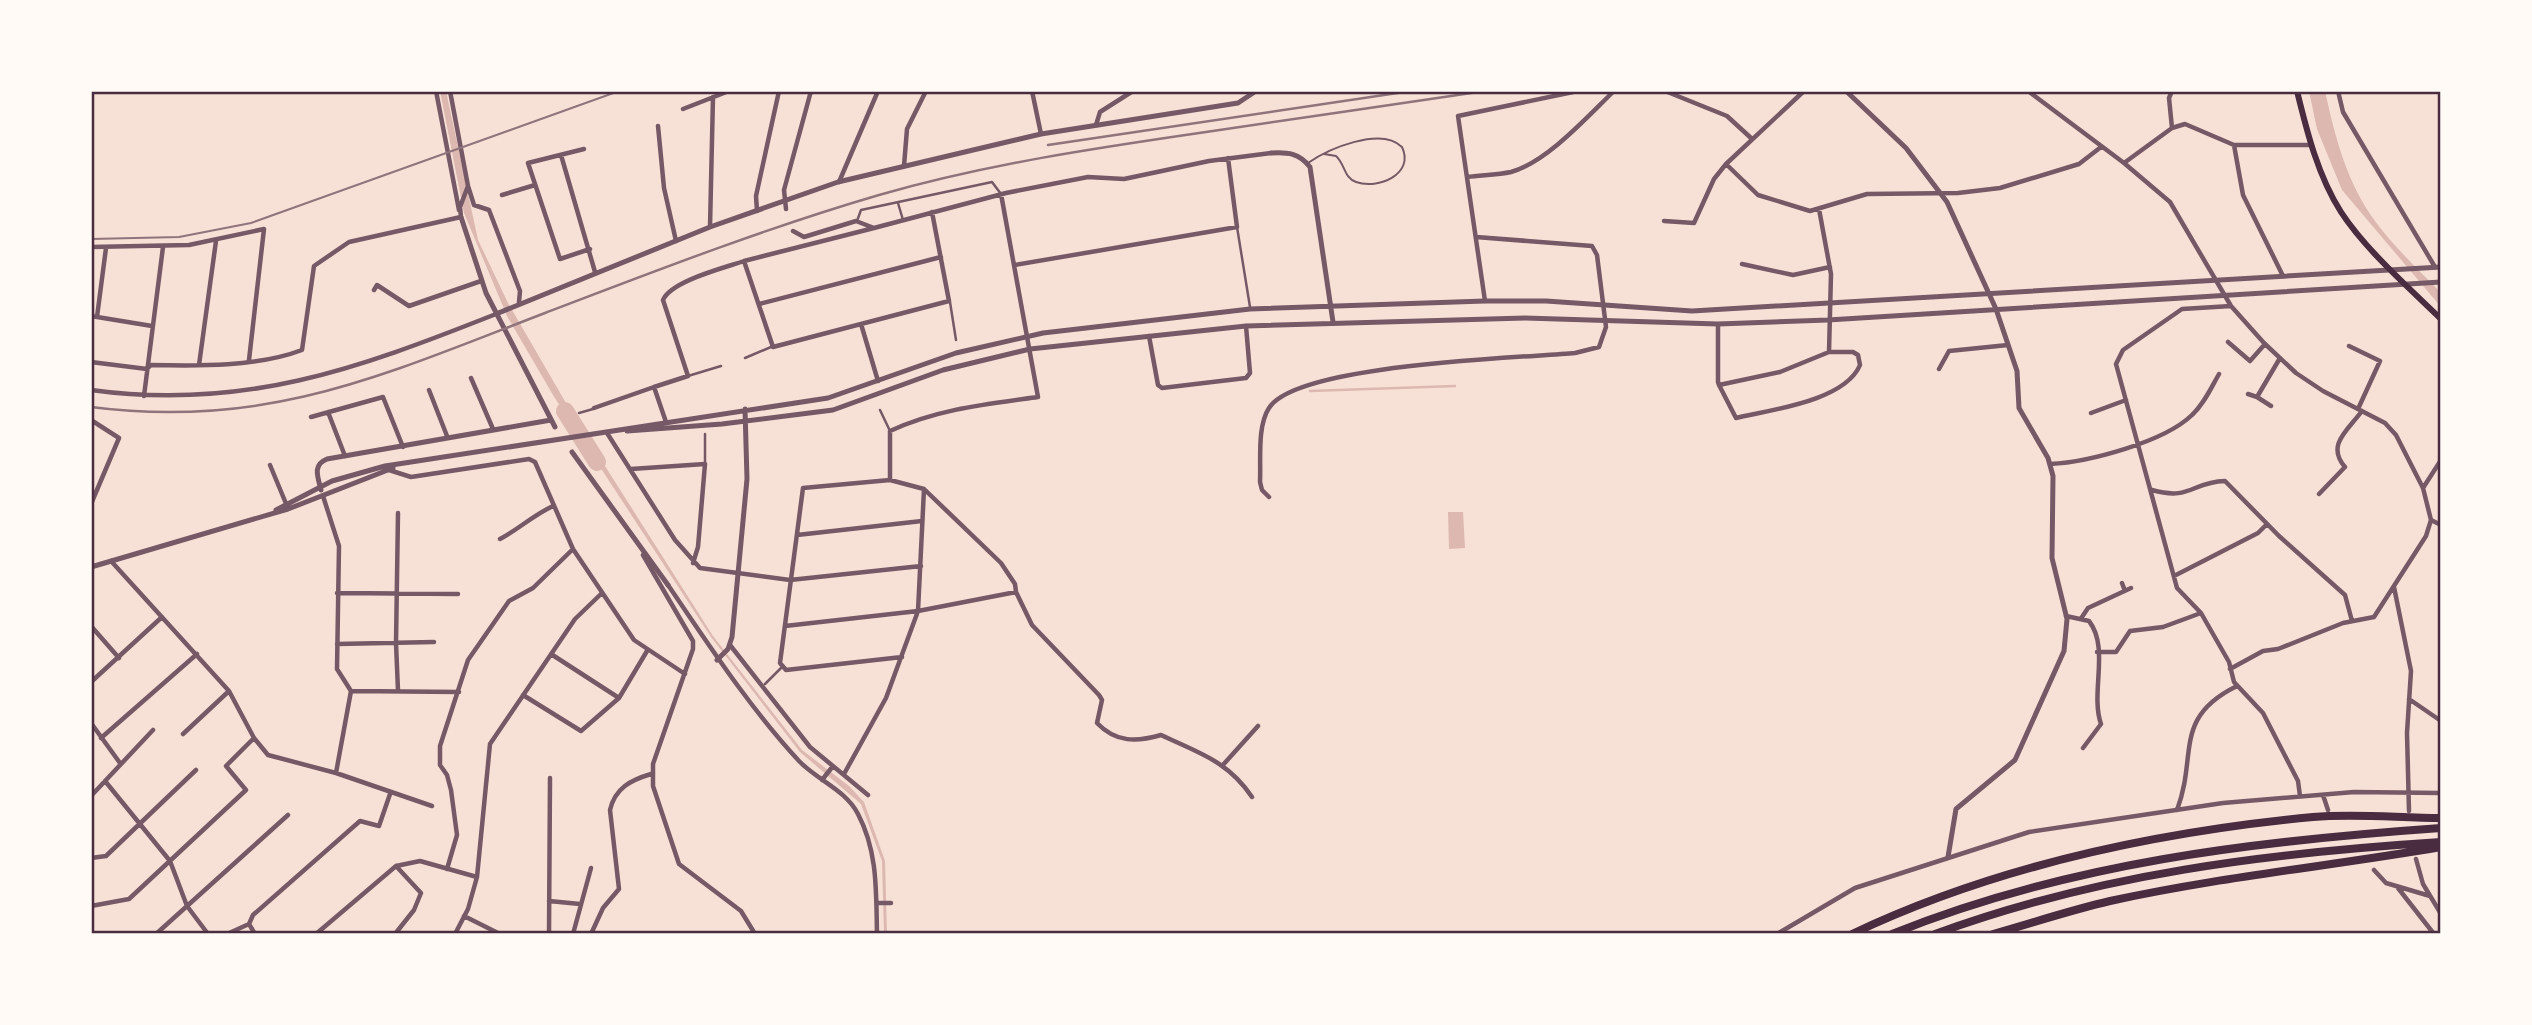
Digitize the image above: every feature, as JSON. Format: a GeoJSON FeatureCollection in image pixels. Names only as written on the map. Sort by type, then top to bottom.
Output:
{"type":"FeatureCollection","features":[{"type":"Feature","properties":{"kind":"highway"},"geometry":{"type":"LineString","coordinates":[[1852,934],[1898,912],[1972,886],[2046,864],[2194,832],[2316,817],[2441,818]]}},
{"type":"Feature","properties":{"kind":"highway"},"geometry":{"type":"LineString","coordinates":[[1892,934],[1971,904],[2149,859],[2331,836],[2441,828]]}},
{"type":"Feature","properties":{"kind":"highway"},"geometry":{"type":"LineString","coordinates":[[1935,934],[2063,894],[2154,873],[2332,849],[2441,842]]}},
{"type":"Feature","properties":{"kind":"highway"},"geometry":{"type":"LineString","coordinates":[[1993,934],[2121,899],[2210,882],[2323,868],[2441,847]]}},
{"type":"Feature","properties":{"kind":"main road"},"geometry":{"type":"LineString","coordinates":[[2297,91],[2311,145],[2342,214],[2392,272],[2441,319]]}},
{"type":"Feature","properties":{"kind":"street"},"geometry":{"type":"LineString","coordinates":[[436,91],[461,218],[481,281],[555,427]]}},
{"type":"Feature","properties":{"kind":"street"},"geometry":{"type":"LineString","coordinates":[[450,91],[468,188],[474,205],[489,209],[520,291],[520,302]]}},
{"type":"Feature","properties":{"kind":"street"},"geometry":{"type":"LineString","coordinates":[[683,109],[729,91]]}},
{"type":"Feature","properties":{"kind":"street"},"geometry":{"type":"LineString","coordinates":[[757,211],[756,197],[779,91]]}},
{"type":"Feature","properties":{"kind":"street"},"geometry":{"type":"LineString","coordinates":[[786,209],[783,201],[811,91]]}},
{"type":"Feature","properties":{"kind":"street"},"geometry":{"type":"LineString","coordinates":[[838,183],[877,91]]}},
{"type":"Feature","properties":{"kind":"street"},"geometry":{"type":"LineString","coordinates":[[904,166],[907,129],[926,91]]}},
{"type":"Feature","properties":{"kind":"street"},"geometry":{"type":"LineString","coordinates":[[1032,91],[1041,134]]}},
{"type":"Feature","properties":{"kind":"street"},"geometry":{"type":"LineString","coordinates":[[1096,125],[1100,111],[1133,91]]}},
{"type":"Feature","properties":{"kind":"street"},"geometry":{"type":"LineString","coordinates":[[91,390],[144,396],[222,394],[303,382],[375,360],[710,227],[838,183],[1041,134],[1238,103],[1256,91]]}},
{"type":"Feature","properties":{"kind":"street"},"geometry":{"type":"LineString","coordinates":[[1485,300],[1458,116],[1578,91]]}},
{"type":"Feature","properties":{"kind":"street"},"geometry":{"type":"LineString","coordinates":[[1467,177],[1511,172],[1522,166],[1568,135],[1614,91]]}},
{"type":"Feature","properties":{"kind":"street"},"geometry":{"type":"LineString","coordinates":[[1665,91],[1727,116],[1751,138]]}},
{"type":"Feature","properties":{"kind":"street"},"geometry":{"type":"LineString","coordinates":[[1664,220],[1694,223],[1714,179],[1726,164],[1804,91]]}},
{"type":"Feature","properties":{"kind":"street"},"geometry":{"type":"LineString","coordinates":[[1846,91],[1906,148],[1941,192],[1996,309],[2017,372],[2019,408],[2050,464],[2053,485],[2052,558],[2066,616],[2064,651],[2026,740],[2008,769],[1956,809],[1948,857]]}},
{"type":"Feature","properties":{"kind":"street"},"geometry":{"type":"LineString","coordinates":[[2028,91],[2124,163],[2170,202],[2214,281],[2227,295],[2231,306],[2280,358],[2323,391],[2385,423],[2396,435],[2423,488],[2431,520],[2426,536],[2374,617],[2352,621],[2278,649],[2263,651],[2230,669]]}},
{"type":"Feature","properties":{"kind":"street"},"geometry":{"type":"LineString","coordinates":[[2172,91],[2169,98],[2172,128]]}},
{"type":"Feature","properties":{"kind":"street"},"geometry":{"type":"LineString","coordinates":[[287,506],[320,487],[375,468],[458,453],[828,398],[956,353],[1028,337],[1250,309],[1485,300],[1692,311],[1829,305],[1989,292],[2392,272],[2436,267],[2343,112],[2338,91]]}},
{"type":"Feature","properties":{"kind":"street"},"geometry":{"type":"LineString","coordinates":[[710,227],[713,97]]}},
{"type":"Feature","properties":{"kind":"street"},"geometry":{"type":"LineString","coordinates":[[2124,163],[2172,128],[2185,124],[2234,145],[2311,145]]}},
{"type":"Feature","properties":{"kind":"street"},"geometry":{"type":"LineString","coordinates":[[658,126],[664,188],[676,241]]}},
{"type":"Feature","properties":{"kind":"street"},"geometry":{"type":"LineString","coordinates":[[2234,145],[2243,195],[2284,277]]}},
{"type":"Feature","properties":{"kind":"street"},"geometry":{"type":"LineString","coordinates":[[1726,164],[1758,195],[1799,210],[1819,209],[1867,194],[1993,190],[2079,164],[2101,147]]}},
{"type":"Feature","properties":{"kind":"street"},"geometry":{"type":"LineString","coordinates":[[584,149],[528,163],[560,259],[590,249]]}},
{"type":"Feature","properties":{"kind":"street"},"geometry":{"type":"LineString","coordinates":[[688,376],[663,300],[666,293],[684,282],[744,261],[1001,194],[1092,176],[1130,178],[1228,158],[1271,153],[1291,153],[1307,163],[1312,175],[1334,322]]}},
{"type":"Feature","properties":{"kind":"street"},"geometry":{"type":"LineString","coordinates":[[561,155],[595,272]]}},
{"type":"Feature","properties":{"kind":"street"},"geometry":{"type":"LineString","coordinates":[[1228,158],[1250,309]]}},
{"type":"Feature","properties":{"kind":"street"},"geometry":{"type":"LineString","coordinates":[[857,221],[861,210],[992,182],[1001,194],[1038,397],[947,410],[919,418],[890,431]]}},
{"type":"Feature","properties":{"kind":"street"},"geometry":{"type":"LineString","coordinates":[[502,195],[535,185]]}},
{"type":"Feature","properties":{"kind":"street"},"geometry":{"type":"LineString","coordinates":[[461,218],[462,203],[468,188]]}},
{"type":"Feature","properties":{"kind":"street"},"geometry":{"type":"LineString","coordinates":[[898,202],[902,220]]}},
{"type":"Feature","properties":{"kind":"street"},"geometry":{"type":"LineString","coordinates":[[1819,209],[1830,267],[1829,352]]}},
{"type":"Feature","properties":{"kind":"street"},"geometry":{"type":"LineString","coordinates":[[932,212],[956,340]]}},
{"type":"Feature","properties":{"kind":"street"},"geometry":{"type":"LineString","coordinates":[[91,362],[146,369],[151,365],[199,365],[281,358],[302,350],[314,266],[349,242],[461,218]]}},
{"type":"Feature","properties":{"kind":"street"},"geometry":{"type":"LineString","coordinates":[[793,231],[804,237],[857,221],[874,228]]}},
{"type":"Feature","properties":{"kind":"street"},"geometry":{"type":"LineString","coordinates":[[1015,265],[1237,227]]}},
{"type":"Feature","properties":{"kind":"street"},"geometry":{"type":"LineString","coordinates":[[91,247],[163,247],[216,241],[264,229],[249,360]]}},
{"type":"Feature","properties":{"kind":"street"},"geometry":{"type":"LineString","coordinates":[[1269,497],[1262,491],[1260,482],[1264,421],[1268,408],[1283,396],[1328,379],[1391,367],[1590,351],[1602,342],[1604,305],[1597,255],[1592,246],[1476,237]]}},
{"type":"Feature","properties":{"kind":"street"},"geometry":{"type":"LineString","coordinates":[[199,365],[216,241]]}},
{"type":"Feature","properties":{"kind":"street"},"geometry":{"type":"LineString","coordinates":[[144,396],[163,247]]}},
{"type":"Feature","properties":{"kind":"street"},"geometry":{"type":"LineString","coordinates":[[106,248],[94,317],[152,326]]}},
{"type":"Feature","properties":{"kind":"street"},"geometry":{"type":"LineString","coordinates":[[759,304],[941,257]]}},
{"type":"Feature","properties":{"kind":"street"},"geometry":{"type":"LineString","coordinates":[[744,261],[772,346]]}},
{"type":"Feature","properties":{"kind":"street"},"geometry":{"type":"LineString","coordinates":[[1742,264],[1793,275],[1830,267]]}},
{"type":"Feature","properties":{"kind":"street"},"geometry":{"type":"LineString","coordinates":[[374,290],[377,285],[409,306],[481,281]]}},
{"type":"Feature","properties":{"kind":"street"},"geometry":{"type":"LineString","coordinates":[[587,434],[746,421],[849,405],[943,370],[1030,349],[1247,326],[1525,318],[1718,324],[1828,320],[2441,282]]}},
{"type":"Feature","properties":{"kind":"street"},"geometry":{"type":"LineString","coordinates":[[746,358],[772,346],[949,301]]}},
{"type":"Feature","properties":{"kind":"street"},"geometry":{"type":"LineString","coordinates":[[2231,306],[2182,309],[2123,350],[2116,364],[2177,588],[2201,613],[2237,687],[2263,713],[2298,781],[2301,796]]}},
{"type":"Feature","properties":{"kind":"street"},"geometry":{"type":"LineString","coordinates":[[861,324],[878,382]]}},
{"type":"Feature","properties":{"kind":"street"},"geometry":{"type":"LineString","coordinates":[[1718,324],[1719,385],[1736,418],[1804,403],[1825,394],[1857,372],[1860,365],[1858,355],[1853,352],[1829,352],[1780,372],[1719,385]]}},
{"type":"Feature","properties":{"kind":"street"},"geometry":{"type":"LineString","coordinates":[[1149,336],[1158,385],[1162,388],[1246,378],[1250,373],[1247,326]]}},
{"type":"Feature","properties":{"kind":"street"},"geometry":{"type":"LineString","coordinates":[[2228,342],[2250,361],[2265,344]]}},
{"type":"Feature","properties":{"kind":"street"},"geometry":{"type":"LineString","coordinates":[[1938,369],[1950,351],[2008,345]]}},
{"type":"Feature","properties":{"kind":"street"},"geometry":{"type":"LineString","coordinates":[[2319,494],[2345,467],[2336,457],[2336,447],[2360,410],[2380,361],[2349,346]]}},
{"type":"Feature","properties":{"kind":"street"},"geometry":{"type":"LineString","coordinates":[[2257,397],[2280,358]]}},
{"type":"Feature","properties":{"kind":"street"},"geometry":{"type":"LineString","coordinates":[[579,413],[721,366]]}},
{"type":"Feature","properties":{"kind":"street"},"geometry":{"type":"LineString","coordinates":[[2050,464],[2138,444],[2174,429],[2193,414],[2219,374]]}},
{"type":"Feature","properties":{"kind":"street"},"geometry":{"type":"LineString","coordinates":[[471,378],[498,429]]}},
{"type":"Feature","properties":{"kind":"street"},"geometry":{"type":"LineString","coordinates":[[654,387],[666,422]]}},
{"type":"Feature","properties":{"kind":"street"},"geometry":{"type":"LineString","coordinates":[[429,390],[447,436]]}},
{"type":"Feature","properties":{"kind":"street"},"geometry":{"type":"LineString","coordinates":[[2248,394],[2271,406]]}},
{"type":"Feature","properties":{"kind":"street"},"geometry":{"type":"LineString","coordinates":[[311,417],[383,397],[403,448]]}},
{"type":"Feature","properties":{"kind":"street"},"geometry":{"type":"LineString","coordinates":[[2091,413],[2126,400]]}},
{"type":"Feature","properties":{"kind":"street"},"geometry":{"type":"LineString","coordinates":[[718,659],[729,644],[738,573],[747,479],[745,410]]}},
{"type":"Feature","properties":{"kind":"street"},"geometry":{"type":"LineString","coordinates":[[880,410],[890,431],[891,480]]}},
{"type":"Feature","properties":{"kind":"street"},"geometry":{"type":"LineString","coordinates":[[328,412],[345,457]]}},
{"type":"Feature","properties":{"kind":"street"},"geometry":{"type":"LineString","coordinates":[[91,420],[120,438],[91,504]]}},
{"type":"Feature","properties":{"kind":"street"},"geometry":{"type":"LineString","coordinates":[[336,773],[351,691],[337,669],[339,546],[320,487],[316,470],[319,463],[403,448],[447,436],[551,420]]}},
{"type":"Feature","properties":{"kind":"street"},"geometry":{"type":"LineString","coordinates":[[607,433],[675,540],[700,568],[790,580],[921,566]]}},
{"type":"Feature","properties":{"kind":"street"},"geometry":{"type":"LineString","coordinates":[[693,563],[698,547],[705,434]]}},
{"type":"Feature","properties":{"kind":"street"},"geometry":{"type":"LineString","coordinates":[[572,452],[639,548],[683,619],[693,641],[685,674],[651,774],[679,864],[741,911],[755,934]]}},
{"type":"Feature","properties":{"kind":"street"},"geometry":{"type":"LineString","coordinates":[[91,568],[323,496],[343,485],[388,469],[458,453]]}},
{"type":"Feature","properties":{"kind":"street"},"geometry":{"type":"LineString","coordinates":[[388,469],[411,477],[505,460],[529,459],[535,462],[573,549],[634,640],[685,674]]}},
{"type":"Feature","properties":{"kind":"street"},"geometry":{"type":"LineString","coordinates":[[2423,488],[2441,460]]}},
{"type":"Feature","properties":{"kind":"street"},"geometry":{"type":"LineString","coordinates":[[631,470],[705,464]]}},
{"type":"Feature","properties":{"kind":"street"},"geometry":{"type":"LineString","coordinates":[[270,465],[287,506]]}},
{"type":"Feature","properties":{"kind":"street"},"geometry":{"type":"LineString","coordinates":[[902,657],[786,670],[782,667],[780,663],[803,488],[891,480],[924,489],[1001,563],[1015,584],[1016,592],[1032,625],[1099,695],[1101,700],[1097,723],[1103,729],[1137,742],[1161,735],[1237,775],[1252,797]]}},
{"type":"Feature","properties":{"kind":"street"},"geometry":{"type":"LineString","coordinates":[[2152,490],[2180,495],[2211,482],[2225,481],[2345,595],[2352,621]]}},
{"type":"Feature","properties":{"kind":"street"},"geometry":{"type":"LineString","coordinates":[[844,774],[860,750],[886,698],[918,611],[924,489]]}},
{"type":"Feature","properties":{"kind":"street"},"geometry":{"type":"LineString","coordinates":[[500,539],[515,531],[523,520],[553,506]]}},
{"type":"Feature","properties":{"kind":"street"},"geometry":{"type":"LineString","coordinates":[[398,513],[398,691]]}},
{"type":"Feature","properties":{"kind":"street"},"geometry":{"type":"LineString","coordinates":[[2431,520],[2441,525]]}},
{"type":"Feature","properties":{"kind":"street"},"geometry":{"type":"LineString","coordinates":[[797,535],[922,521]]}},
{"type":"Feature","properties":{"kind":"street"},"geometry":{"type":"LineString","coordinates":[[2174,576],[2258,533],[2268,524]]}},
{"type":"Feature","properties":{"kind":"street"},"geometry":{"type":"LineString","coordinates":[[639,548],[668,584],[718,659],[799,761],[824,778],[848,800],[860,818],[875,863],[879,903],[877,934]]}},
{"type":"Feature","properties":{"kind":"street"},"geometry":{"type":"LineString","coordinates":[[447,869],[457,835],[451,790],[447,775],[440,765],[440,746],[468,660],[509,601],[533,588],[573,549]]}},
{"type":"Feature","properties":{"kind":"street"},"geometry":{"type":"LineString","coordinates":[[111,561],[229,691],[254,738],[268,755],[336,773],[390,794],[432,806]]}},
{"type":"Feature","properties":{"kind":"street"},"geometry":{"type":"LineString","coordinates":[[2082,617],[2088,608],[2128,589],[2122,583]]}},
{"type":"Feature","properties":{"kind":"street"},"geometry":{"type":"LineString","coordinates":[[2393,586],[2411,671],[2407,791],[2409,811]]}},
{"type":"Feature","properties":{"kind":"street"},"geometry":{"type":"LineString","coordinates":[[785,626],[918,611],[1016,592]]}},
{"type":"Feature","properties":{"kind":"street"},"geometry":{"type":"LineString","coordinates":[[337,593],[458,594]]}},
{"type":"Feature","properties":{"kind":"street"},"geometry":{"type":"LineString","coordinates":[[455,934],[477,877],[489,744],[575,619],[602,593]]}},
{"type":"Feature","properties":{"kind":"street"},"geometry":{"type":"LineString","coordinates":[[2097,652],[2116,652],[2130,631],[2137,628],[2163,627],[2201,613]]}},
{"type":"Feature","properties":{"kind":"street"},"geometry":{"type":"LineString","coordinates":[[2066,616],[2082,617],[2094,627],[2097,652],[2096,705],[2101,724],[2083,748]]}},
{"type":"Feature","properties":{"kind":"street"},"geometry":{"type":"LineString","coordinates":[[91,682],[162,617]]}},
{"type":"Feature","properties":{"kind":"street"},"geometry":{"type":"LineString","coordinates":[[91,626],[119,658]]}},
{"type":"Feature","properties":{"kind":"street"},"geometry":{"type":"LineString","coordinates":[[337,644],[434,642]]}},
{"type":"Feature","properties":{"kind":"street"},"geometry":{"type":"LineString","coordinates":[[729,644],[810,747],[831,768],[844,774],[868,795]]}},
{"type":"Feature","properties":{"kind":"street"},"geometry":{"type":"LineString","coordinates":[[523,695],[581,731],[619,698],[647,651]]}},
{"type":"Feature","properties":{"kind":"street"},"geometry":{"type":"LineString","coordinates":[[101,738],[197,654]]}},
{"type":"Feature","properties":{"kind":"street"},"geometry":{"type":"LineString","coordinates":[[551,654],[619,698]]}},
{"type":"Feature","properties":{"kind":"street"},"geometry":{"type":"LineString","coordinates":[[765,684],[782,667]]}},
{"type":"Feature","properties":{"kind":"street"},"geometry":{"type":"LineString","coordinates":[[2177,811],[2186,788],[2194,721],[2207,706],[2237,687]]}},
{"type":"Feature","properties":{"kind":"street"},"geometry":{"type":"LineString","coordinates":[[183,734],[229,691]]}},
{"type":"Feature","properties":{"kind":"street"},"geometry":{"type":"LineString","coordinates":[[351,691],[459,692]]}},
{"type":"Feature","properties":{"kind":"street"},"geometry":{"type":"LineString","coordinates":[[2409,699],[2441,721]]}},
{"type":"Feature","properties":{"kind":"street"},"geometry":{"type":"LineString","coordinates":[[91,723],[120,763]]}},
{"type":"Feature","properties":{"kind":"street"},"geometry":{"type":"LineString","coordinates":[[1222,766],[1258,726]]}},
{"type":"Feature","properties":{"kind":"street"},"geometry":{"type":"LineString","coordinates":[[91,796],[153,730]]}},
{"type":"Feature","properties":{"kind":"street"},"geometry":{"type":"LineString","coordinates":[[91,906],[129,899],[246,790],[226,766],[254,738]]}},
{"type":"Feature","properties":{"kind":"street"},"geometry":{"type":"LineString","coordinates":[[824,778],[831,768]]}},
{"type":"Feature","properties":{"kind":"street"},"geometry":{"type":"LineString","coordinates":[[91,858],[106,856],[196,769]]}},
{"type":"Feature","properties":{"kind":"street"},"geometry":{"type":"LineString","coordinates":[[591,934],[603,908],[618,889],[610,810],[613,799],[630,780],[651,774]]}},
{"type":"Feature","properties":{"kind":"street"},"geometry":{"type":"LineString","coordinates":[[549,934],[550,778]]}},
{"type":"Feature","properties":{"kind":"street"},"geometry":{"type":"LineString","coordinates":[[105,781],[170,861],[187,906],[208,934]]}},
{"type":"Feature","properties":{"kind":"street"},"geometry":{"type":"LineString","coordinates":[[1777,934],[1855,888],[2029,832],[2301,796],[2407,791],[2441,793]]}},
{"type":"Feature","properties":{"kind":"street"},"geometry":{"type":"LineString","coordinates":[[227,934],[249,924],[253,915],[360,821],[379,826],[390,794]]}},
{"type":"Feature","properties":{"kind":"street"},"geometry":{"type":"LineString","coordinates":[[2323,794],[2328,810]]}},
{"type":"Feature","properties":{"kind":"street"},"geometry":{"type":"LineString","coordinates":[[156,934],[288,815]]}},
{"type":"Feature","properties":{"kind":"street"},"geometry":{"type":"LineString","coordinates":[[2410,832],[2412,841]]}},
{"type":"Feature","properties":{"kind":"street"},"geometry":{"type":"LineString","coordinates":[[2416,859],[2430,896],[2441,914]]}},
{"type":"Feature","properties":{"kind":"street"},"geometry":{"type":"LineString","coordinates":[[316,934],[396,866],[420,862],[477,877]]}},
{"type":"Feature","properties":{"kind":"street"},"geometry":{"type":"LineString","coordinates":[[395,934],[414,910],[421,893],[396,866]]}},
{"type":"Feature","properties":{"kind":"street"},"geometry":{"type":"LineString","coordinates":[[573,934],[591,868]]}},
{"type":"Feature","properties":{"kind":"street"},"geometry":{"type":"LineString","coordinates":[[2374,870],[2386,883],[2430,896]]}},
{"type":"Feature","properties":{"kind":"street"},"geometry":{"type":"LineString","coordinates":[[2397,888],[2434,934]]}},
{"type":"Feature","properties":{"kind":"street"},"geometry":{"type":"LineString","coordinates":[[549,901],[580,904]]}},
{"type":"Feature","properties":{"kind":"street"},"geometry":{"type":"LineString","coordinates":[[879,903],[890,904]]}},
{"type":"Feature","properties":{"kind":"street"},"geometry":{"type":"LineString","coordinates":[[464,916],[500,934]]}},
{"type":"Feature","properties":{"kind":"street"},"geometry":{"type":"LineString","coordinates":[[249,924],[255,934]]}},
{"type":"Feature","properties":{"kind":"lane"},"geometry":{"type":"LineString","coordinates":[[1307,163],[1342,144],[1386,138],[1402,147],[1405,160],[1403,169],[1392,178],[1360,183],[1348,176],[1336,156],[1324,154]]}},
{"type":"Feature","properties":{"kind":"shaded area"},"geometry":{"type":"Polygon","coordinates":[[[440,91],[446,91],[478,240],[508,303],[577,422],[713,636],[802,750],[849,786],[864,802],[885,861],[887,934],[884,934],[882,861],[861,804],[800,752],[711,637],[553,395],[507,316],[464,213],[440,91]]]}},
{"type":"Feature","properties":{"kind":"shaded area"},"geometry":{"type":"Polygon","coordinates":[[[2309,91],[2325,91],[2338,142],[2365,206],[2382,231],[2441,293],[2441,307],[2342,190],[2317,129],[2309,91]]]}},
{"type":"Feature","properties":{"kind":"shaded area"},"geometry":{"type":"Polygon","coordinates":[[[1448,512],[1463,512],[1465,548],[1449,549],[1448,512]]]}},
{"type":"Feature","properties":{"kind":"waterway"},"geometry":{"type":"LineString","coordinates":[[1310,391],[1455,386]]}},
{"type":"Feature","properties":{"kind":"waterway"},"geometry":{"type":"LineString","coordinates":[[565,411],[597,462]]}},
{"type":"Feature","properties":{"kind":"tram line"},"geometry":{"type":"LineString","coordinates":[[91,239],[179,237],[251,223],[619,91]]}},
{"type":"Feature","properties":{"kind":"railway"},"geometry":{"type":"LineString","coordinates":[[1048,145],[1411,91]]}},
{"type":"Feature","properties":{"kind":"railway"},"geometry":{"type":"LineString","coordinates":[[91,407],[155,412],[214,411],[270,403],[324,391],[432,357],[753,236],[920,184],[1083,151],[1485,91]]}}]}
